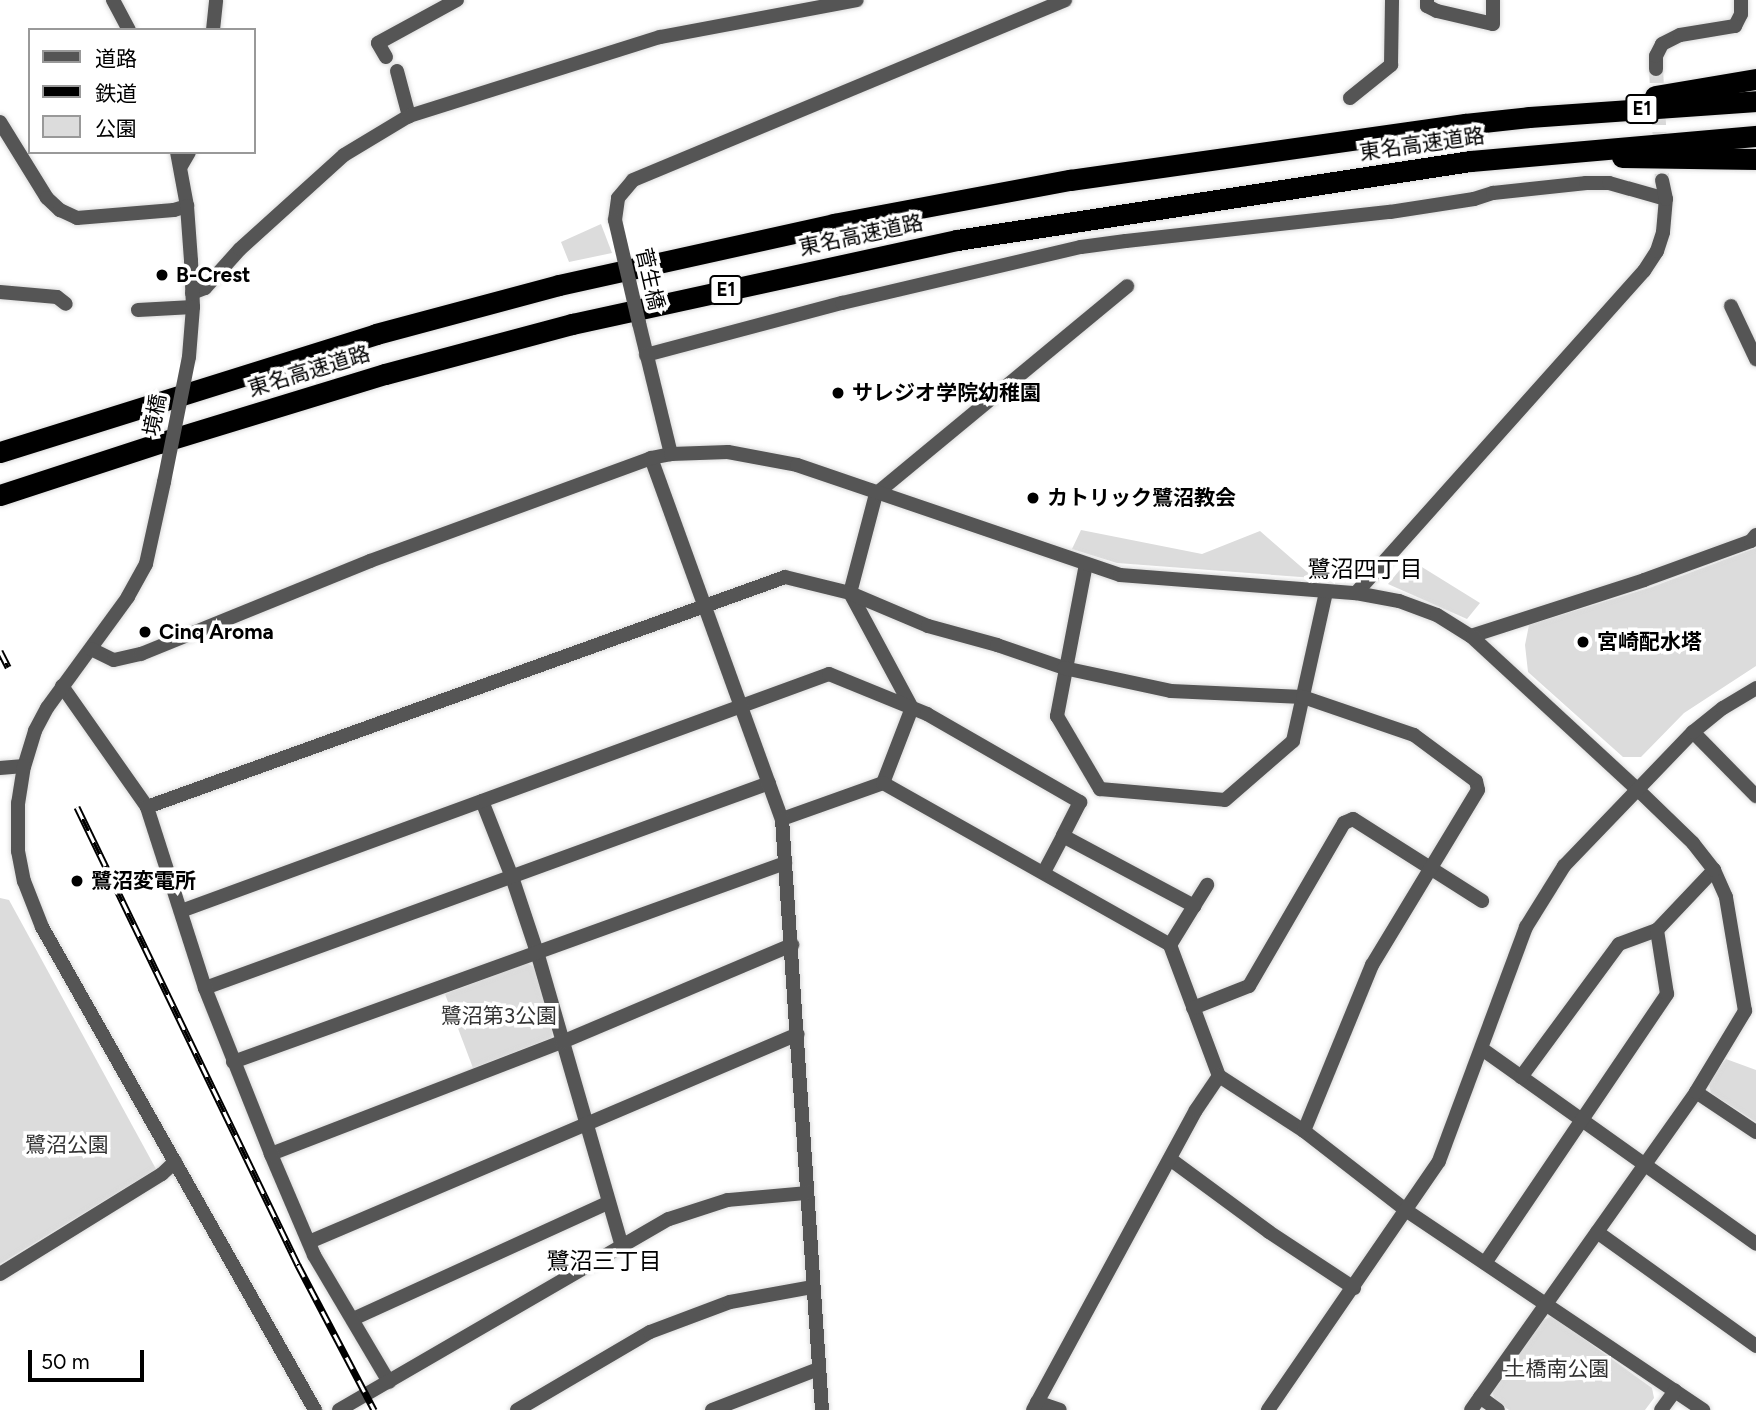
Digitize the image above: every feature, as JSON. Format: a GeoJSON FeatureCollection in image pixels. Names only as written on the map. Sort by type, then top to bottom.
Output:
{"type":"FeatureCollection","features":[{"type":"Feature","properties":{"kind":"highway"},"geometry":{"type":"LineString","coordinates":[[1529,117],[1756,79]]}},
{"type":"Feature","properties":{"kind":"highway","name":"東名高速道路"},"geometry":{"type":"LineString","coordinates":[[0,452],[376,334],[611,274],[834,224],[1057,183],[1465,124],[1756,101]]}},
{"type":"Feature","properties":{"kind":"highway","name":"東名高速道路"},"geometry":{"type":"LineString","coordinates":[[0,495],[385,374],[572,324],[957,240],[1471,161],[1756,136]]}},
{"type":"Feature","properties":{"kind":"highway"},"geometry":{"type":"LineString","coordinates":[[1554,152],[1655,159],[1756,159]]}},
{"type":"Feature","properties":{"kind":"street"},"geometry":{"type":"LineString","coordinates":[[113,0],[128,28]]}},
{"type":"Feature","properties":{"kind":"street"},"geometry":{"type":"LineString","coordinates":[[213,28],[216,0]]}},
{"type":"Feature","properties":{"kind":"street"},"geometry":{"type":"LineString","coordinates":[[138,310],[192,300],[240,249],[344,155],[409,116],[660,37],[857,0]]}},
{"type":"Feature","properties":{"kind":"street","name":"菅生橋"},"geometry":{"type":"LineString","coordinates":[[671,454],[615,220],[618,198],[633,180],[1065,0]]}},
{"type":"Feature","properties":{"kind":"street"},"geometry":{"type":"LineString","coordinates":[[1350,98],[1391,65],[1392,0]]}},
{"type":"Feature","properties":{"kind":"street"},"geometry":{"type":"LineString","coordinates":[[1423,2],[1437,11],[1493,24],[1493,0]]}},
{"type":"Feature","properties":{"kind":"street"},"geometry":{"type":"LineString","coordinates":[[1656,69],[1656,55],[1662,44],[1680,35],[1735,26],[1741,14],[1741,0]]}},
{"type":"Feature","properties":{"kind":"street"},"geometry":{"type":"LineString","coordinates":[[386,57],[378,43],[449,2]]}},
{"type":"Feature","properties":{"kind":"street"},"geometry":{"type":"LineString","coordinates":[[397,71],[409,116]]}},
{"type":"Feature","properties":{"kind":"street"},"geometry":{"type":"LineString","coordinates":[[0,122],[47,198],[60,210],[77,218],[174,210],[187,206]]}},
{"type":"Feature","properties":{"kind":"street","name":"境橋"},"geometry":{"type":"LineString","coordinates":[[179,159],[187,206],[192,300],[188,357],[146,564],[128,597],[62,686],[35,731],[24,766],[17,827],[24,881],[32,905],[315,1410]]}},
{"type":"Feature","properties":{"kind":"street"},"geometry":{"type":"LineString","coordinates":[[1356,593],[1644,271],[1657,251],[1666,199],[1662,180]]}},
{"type":"Feature","properties":{"kind":"street"},"geometry":{"type":"LineString","coordinates":[[645,351],[881,293],[1081,247],[1126,240],[1390,212],[1474,199],[1493,192],[1586,183],[1609,183],[1666,199]]}},
{"type":"Feature","properties":{"kind":"street"},"geometry":{"type":"LineString","coordinates":[[883,783],[912,708],[850,593],[876,494],[1127,286]]}},
{"type":"Feature","properties":{"kind":"street"},"geometry":{"type":"LineString","coordinates":[[0,292],[57,297],[66,304]]}},
{"type":"Feature","properties":{"kind":"street"},"geometry":{"type":"LineString","coordinates":[[1731,306],[1756,359]]}},
{"type":"Feature","properties":{"kind":"street"},"geometry":{"type":"LineString","coordinates":[[91,649],[114,660],[141,654],[370,561],[651,458],[671,454],[728,452],[797,465],[1121,575],[1356,593],[1399,601],[1437,615],[1471,636],[1693,843],[1714,870],[1726,897],[1751,1011],[1471,1410]]}},
{"type":"Feature","properties":{"kind":"street"},"geometry":{"type":"LineString","coordinates":[[651,458],[782,819],[798,1034],[817,1369],[822,1410]]}},
{"type":"Feature","properties":{"kind":"street"},"geometry":{"type":"LineString","coordinates":[[1471,636],[1644,580],[1751,541],[1756,535]]}},
{"type":"Feature","properties":{"kind":"street"},"geometry":{"type":"LineString","coordinates":[[1086,564],[1056,716],[1100,789],[1225,800],[1293,741],[1326,592]]}},
{"type":"Feature","properties":{"kind":"street"},"geometry":{"type":"LineString","coordinates":[[147,807],[785,577],[850,593],[928,626],[997,645],[1064,668],[1171,691],[1303,697],[1414,735],[1476,781],[1478,790],[1372,965],[1304,1131]]}},
{"type":"Feature","properties":{"kind":"street"},"geometry":{"type":"LineString","coordinates":[[181,911],[829,674],[949,726],[1080,802],[1044,872]]}},
{"type":"Feature","properties":{"kind":"street"},"geometry":{"type":"LineString","coordinates":[[62,686],[147,807],[205,988],[271,1154],[309,1242],[389,1382]]}},
{"type":"Feature","properties":{"kind":"street"},"geometry":{"type":"LineString","coordinates":[[1269,1410],[1439,1161],[1526,927],[1564,866],[1693,732],[1723,708],[1756,688]]}},
{"type":"Feature","properties":{"kind":"street"},"geometry":{"type":"LineString","coordinates":[[1693,732],[1756,796]]}},
{"type":"Feature","properties":{"kind":"street"},"geometry":{"type":"LineString","coordinates":[[0,768],[24,766]]}},
{"type":"Feature","properties":{"kind":"street"},"geometry":{"type":"LineString","coordinates":[[205,988],[769,783]]}},
{"type":"Feature","properties":{"kind":"street"},"geometry":{"type":"LineString","coordinates":[[782,819],[883,783],[1170,945],[1219,1076],[1304,1131],[1407,1211],[1703,1410]]}},
{"type":"Feature","properties":{"kind":"street"},"geometry":{"type":"LineString","coordinates":[[482,801],[512,877],[537,952],[622,1245]]}},
{"type":"Feature","properties":{"kind":"street"},"geometry":{"type":"LineString","coordinates":[[1193,1008],[1249,986],[1344,823],[1353,819],[1482,901]]}},
{"type":"Feature","properties":{"kind":"street"},"geometry":{"type":"LineString","coordinates":[[1063,836],[1194,906]]}},
{"type":"Feature","properties":{"kind":"street"},"geometry":{"type":"LineString","coordinates":[[233,1062],[785,863]]}},
{"type":"Feature","properties":{"kind":"street"},"geometry":{"type":"LineString","coordinates":[[1521,1077],[1619,944],[1657,930],[1714,870]]}},
{"type":"Feature","properties":{"kind":"street"},"geometry":{"type":"LineString","coordinates":[[1170,945],[1207,885]]}},
{"type":"Feature","properties":{"kind":"street"},"geometry":{"type":"LineString","coordinates":[[1485,1263],[1667,994],[1657,930]]}},
{"type":"Feature","properties":{"kind":"street"},"geometry":{"type":"LineString","coordinates":[[271,1154],[562,1042],[792,945]]}},
{"type":"Feature","properties":{"kind":"street"},"geometry":{"type":"LineString","coordinates":[[309,1242],[798,1034]]}},
{"type":"Feature","properties":{"kind":"street"},"geometry":{"type":"LineString","coordinates":[[1482,1049],[1756,1244]]}},
{"type":"Feature","properties":{"kind":"street"},"geometry":{"type":"LineString","coordinates":[[1060,1410],[1035,1406],[1170,1158],[1219,1076]]}},
{"type":"Feature","properties":{"kind":"street"},"geometry":{"type":"LineString","coordinates":[[1696,1092],[1756,1132]]}},
{"type":"Feature","properties":{"kind":"street"},"geometry":{"type":"LineString","coordinates":[[1170,1158],[1269,1232],[1354,1288]]}},
{"type":"Feature","properties":{"kind":"street"},"geometry":{"type":"LineString","coordinates":[[0,1274],[162,1174],[175,1162]]}},
{"type":"Feature","properties":{"kind":"street"},"geometry":{"type":"LineString","coordinates":[[340,1410],[669,1219],[710,1204],[755,1195],[807,1193]]}},
{"type":"Feature","properties":{"kind":"street"},"geometry":{"type":"LineString","coordinates":[[353,1319],[608,1203]]}},
{"type":"Feature","properties":{"kind":"street"},"geometry":{"type":"LineString","coordinates":[[1597,1232],[1756,1346]]}},
{"type":"Feature","properties":{"kind":"street"},"geometry":{"type":"LineString","coordinates":[[517,1410],[650,1332],[730,1302],[812,1287]]}},
{"type":"Feature","properties":{"kind":"street"},"geometry":{"type":"LineString","coordinates":[[712,1410],[729,1406],[817,1369]]}},
{"type":"Feature","properties":{"kind":"street"},"geometry":{"type":"LineString","coordinates":[[1661,1410],[1675,1391]]}},
{"type":"Feature","properties":{"kind":"street"},"geometry":{"type":"LineString","coordinates":[[1480,1397],[1498,1410]]}},
{"type":"Feature","properties":{"kind":"green space"},"geometry":{"type":"Polygon","coordinates":[[[601,224],[612,253],[569,262],[561,242],[601,224]]]}},
{"type":"Feature","properties":{"kind":"green space"},"geometry":{"type":"Polygon","coordinates":[[[1081,530],[1202,554],[1260,531],[1314,578],[1117,563],[1072,549],[1081,530]]]}},
{"type":"Feature","properties":{"kind":"green space"},"geometry":{"type":"Polygon","coordinates":[[[1756,548],[1756,666],[1684,713],[1641,757],[1623,757],[1528,672],[1525,645],[1529,625],[1652,587],[1756,548]]]}},
{"type":"Feature","properties":{"kind":"green space"},"geometry":{"type":"Polygon","coordinates":[[[1409,559],[1480,603],[1467,619],[1388,584],[1409,559]]]}},
{"type":"Feature","properties":{"kind":"green space","name":"鷺沼公園"},"geometry":{"type":"Polygon","coordinates":[[[0,898],[9,900],[156,1169],[0,1264],[0,898]]]}},
{"type":"Feature","properties":{"kind":"green space","name":"鷺沼第3公園"},"geometry":{"type":"Polygon","coordinates":[[[527,963],[536,968],[554,1028],[551,1038],[473,1068],[445,994],[527,963]]]}},
{"type":"Feature","properties":{"kind":"green space"},"geometry":{"type":"Polygon","coordinates":[[[1726,1059],[1756,1070],[1756,1122],[1711,1093],[1708,1081],[1726,1059]]]}},
{"type":"Feature","properties":{"kind":"green space","name":"土橋南公園"},"geometry":{"type":"Polygon","coordinates":[[[1552,1316],[1652,1388],[1654,1398],[1645,1410],[1509,1410],[1495,1400],[1492,1391],[1541,1321],[1552,1316]]]}},
{"type":"Feature","properties":{"kind":"tunnel"},"geometry":{"type":"LineString","coordinates":[[1656,69],[1662,180]]}},
{"type":"Feature","properties":{"kind":"railway"},"geometry":{"type":"LineString","coordinates":[[0,651],[8,667]]}},
{"type":"Feature","properties":{"kind":"railway"},"geometry":{"type":"LineString","coordinates":[[77,807],[298,1265],[374,1410]]}},
{"type":"Feature","properties":{"kind":"place","name":"B-Crest"},"geometry":{"type":"Point","coordinates":[162,275]}},
{"type":"Feature","properties":{"kind":"place","name":"サレジオ学院幼稚園"},"geometry":{"type":"Point","coordinates":[838,393]}},
{"type":"Feature","properties":{"kind":"place","name":"カトリック鷺沼教会"},"geometry":{"type":"Point","coordinates":[1033,498]}},
{"type":"Feature","properties":{"kind":"place","name":"Cinq Aroma"},"geometry":{"type":"Point","coordinates":[145,632]}},
{"type":"Feature","properties":{"kind":"place","name":"宮崎配水塔"},"geometry":{"type":"Point","coordinates":[1583,642]}},
{"type":"Feature","properties":{"kind":"place","name":"鷺沼変電所"},"geometry":{"type":"Point","coordinates":[77,881]}},
{"type":"Feature","properties":{"kind":"district","name":"鷺沼四丁目"},"geometry":{"type":"Point","coordinates":[1365,569]}},
{"type":"Feature","properties":{"kind":"district","name":"鷺沼三丁目"},"geometry":{"type":"Point","coordinates":[604,1261]}}]}
